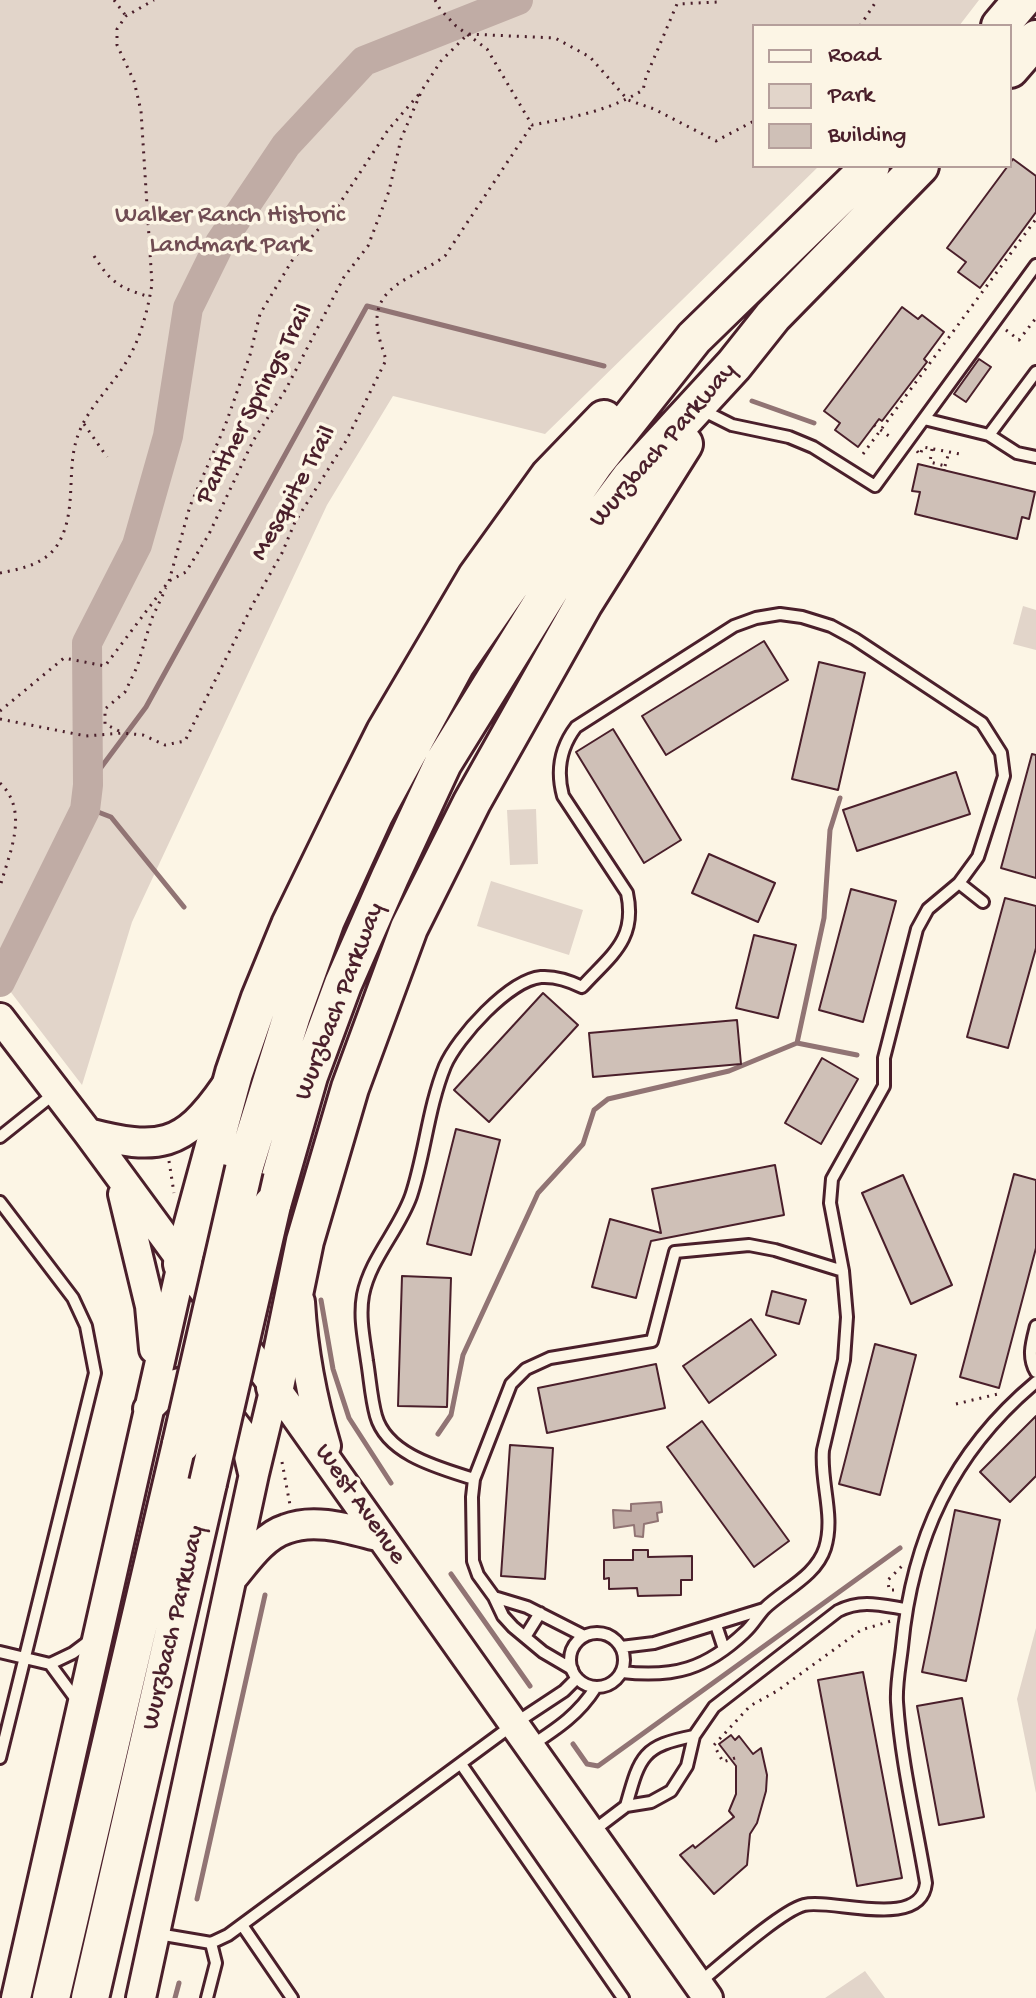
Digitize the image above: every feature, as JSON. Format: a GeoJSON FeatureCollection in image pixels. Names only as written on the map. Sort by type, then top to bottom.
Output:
{"type":"FeatureCollection","features":[{"type":"Feature","properties":{"kind":"highway"},"geometry":{"type":"LineString","coordinates":[[1002,24],[1022,0]]}},
{"type":"Feature","properties":{"kind":"highway"},"geometry":{"type":"LineString","coordinates":[[1012,67],[1036,39]]}},
{"type":"Feature","properties":{"kind":"highway","name":"Wurzbach Parkway"},"geometry":{"type":"LineString","coordinates":[[51,1998],[244,1169],[292,1015],[326,920],[374,815],[456,664],[595,463],[694,338],[869,168]]}},
{"type":"Feature","properties":{"kind":"highway","name":"Wurzbach Parkway"},"geometry":{"type":"LineString","coordinates":[[90,1998],[272,1205],[309,1076],[343,984],[443,763],[566,564],[630,478],[734,365],[773,316],[918,168]]}},
{"type":"Feature","properties":{"kind":"highway"},"geometry":{"type":"LineString","coordinates":[[182,1264],[234,1073],[278,954],[385,732],[477,576],[549,476],[623,400],[694,338]]}},
{"type":"Feature","properties":{"kind":"highway"},"geometry":{"type":"LineString","coordinates":[[275,1387],[302,1257],[350,1088],[409,928],[472,802],[584,603],[734,365]]}},
{"type":"Feature","properties":{"kind":"highway"},"geometry":{"type":"LineString","coordinates":[[205,1173],[211,1208],[223,1228],[259,1257],[302,1257]]}},
{"type":"Feature","properties":{"kind":"highway"},"geometry":{"type":"LineString","coordinates":[[112,1998],[120,1875]]}},
{"type":"Feature","properties":{"kind":"highway"},"geometry":{"type":"LineString","coordinates":[[44,1998],[65,1935]]}},
{"type":"Feature","properties":{"kind":"main road","name":"West Avenue"},"geometry":{"type":"LineString","coordinates":[[8,1029],[275,1387],[703,1991]]}},
{"type":"Feature","properties":{"kind":"main road"},"geometry":{"type":"LineString","coordinates":[[88,1133],[129,1143],[153,1144],[176,1136],[205,1116],[234,1073]]}},
{"type":"Feature","properties":{"kind":"main road"},"geometry":{"type":"LineString","coordinates":[[117,1174],[135,1236],[150,1306],[156,1371]]}},
{"type":"Feature","properties":{"kind":"main road"},"geometry":{"type":"LineString","coordinates":[[302,1257],[302,1335],[313,1402],[331,1466]]}},
{"type":"Feature","properties":{"kind":"main road"},"geometry":{"type":"LineString","coordinates":[[16,1998],[182,1264]]}},
{"type":"Feature","properties":{"kind":"main road"},"geometry":{"type":"LineString","coordinates":[[148,1409],[172,1385],[187,1381],[205,1386],[241,1433],[254,1474]]}},
{"type":"Feature","properties":{"kind":"main road","name":"Wurzbach Parkway"},"geometry":{"type":"LineString","coordinates":[[141,1998],[275,1387]]}},
{"type":"Feature","properties":{"kind":"main road"},"geometry":{"type":"LineString","coordinates":[[233,1577],[261,1545],[286,1529],[333,1526],[381,1537]]}},
{"type":"Feature","properties":{"kind":"lane"},"geometry":{"type":"LineString","coordinates":[[704,411],[732,425],[789,437],[813,447],[875,486],[1036,265]]}},
{"type":"Feature","properties":{"kind":"lane"},"geometry":{"type":"LineString","coordinates":[[989,435],[1036,372]]}},
{"type":"Feature","properties":{"kind":"lane"},"geometry":{"type":"LineString","coordinates":[[924,419],[989,435],[1017,453],[1036,457]]}},
{"type":"Feature","properties":{"kind":"lane"},"geometry":{"type":"LineString","coordinates":[[474,1479],[430,1465],[400,1447],[382,1431],[376,1415],[361,1322],[363,1295],[371,1272],[406,1210],[446,1063],[461,1040],[500,998],[521,983],[539,977],[562,978],[582,987],[614,953],[630,928],[631,910],[627,893],[563,796],[559,781],[560,758],[566,740],[576,727],[734,626],[780,614],[831,626],[982,723],[1001,753],[1004,776],[978,857],[959,883],[928,909],[917,929],[884,1058],[884,1086],[832,1179],[830,1203],[843,1271],[847,1317],[844,1360],[822,1463],[829,1525],[819,1563],[764,1609],[747,1631],[697,1666],[655,1676],[622,1672]]}},
{"type":"Feature","properties":{"kind":"lane"},"geometry":{"type":"LineString","coordinates":[[959,883],[983,902]]}},
{"type":"Feature","properties":{"kind":"lane"},"geometry":{"type":"LineString","coordinates":[[0,1137],[56,1092]]}},
{"type":"Feature","properties":{"kind":"lane"},"geometry":{"type":"LineString","coordinates":[[0,1202],[73,1298],[86,1326],[95,1373],[0,1758]]}},
{"type":"Feature","properties":{"kind":"lane"},"geometry":{"type":"LineString","coordinates":[[494,1597],[540,1613],[584,1636],[601,1633],[616,1640],[624,1655],[622,1672],[606,1686],[585,1684],[503,1616],[473,1561],[474,1479],[511,1384],[526,1369],[550,1358],[652,1341],[675,1252],[749,1245],[843,1271]]}},
{"type":"Feature","properties":{"kind":"lane"},"geometry":{"type":"LineString","coordinates":[[1036,1326],[1030,1349],[1036,1372]]}},
{"type":"Feature","properties":{"kind":"lane"},"geometry":{"type":"LineString","coordinates":[[703,1991],[731,1957],[785,1915],[803,1905],[820,1904],[864,1911],[906,1906],[925,1892],[897,1697],[905,1609],[927,1527],[951,1480],[978,1440],[1011,1403],[1036,1382]]}},
{"type":"Feature","properties":{"kind":"lane"},"geometry":{"type":"LineString","coordinates":[[591,1833],[626,1806],[651,1802],[671,1791],[687,1766],[694,1736],[724,1698],[838,1611],[852,1604],[868,1602],[905,1609]]}},
{"type":"Feature","properties":{"kind":"lane"},"geometry":{"type":"LineString","coordinates":[[621,1647],[654,1643],[764,1609]]}},
{"type":"Feature","properties":{"kind":"lane"},"geometry":{"type":"LineString","coordinates":[[525,1637],[540,1613]]}},
{"type":"Feature","properties":{"kind":"lane"},"geometry":{"type":"LineString","coordinates":[[716,1625],[724,1649]]}},
{"type":"Feature","properties":{"kind":"lane"},"geometry":{"type":"LineString","coordinates":[[50,1664],[73,1653],[97,1635]]}},
{"type":"Feature","properties":{"kind":"lane"},"geometry":{"type":"LineString","coordinates":[[522,1736],[564,1691],[574,1673],[572,1650],[584,1636]]}},
{"type":"Feature","properties":{"kind":"lane"},"geometry":{"type":"LineString","coordinates":[[0,1652],[50,1664],[71,1689],[81,1707]]}},
{"type":"Feature","properties":{"kind":"lane"},"geometry":{"type":"LineString","coordinates":[[155,1933],[211,1943],[242,1925],[461,1764],[571,1718],[584,1706],[596,1687]]}},
{"type":"Feature","properties":{"kind":"lane"},"geometry":{"type":"LineString","coordinates":[[626,1806],[643,1757],[665,1742],[694,1736]]}},
{"type":"Feature","properties":{"kind":"lane"},"geometry":{"type":"LineString","coordinates":[[461,1764],[623,1998]]}},
{"type":"Feature","properties":{"kind":"lane"},"geometry":{"type":"LineString","coordinates":[[242,1925],[292,1998]]}},
{"type":"Feature","properties":{"kind":"lane"},"geometry":{"type":"LineString","coordinates":[[207,1998],[216,1963],[211,1943]]}},
{"type":"Feature","properties":{"kind":"path"},"geometry":{"type":"LineString","coordinates":[[114,0],[126,16]]}},
{"type":"Feature","properties":{"kind":"path"},"geometry":{"type":"LineString","coordinates":[[0,573],[25,568],[45,558],[58,545],[69,516],[73,456],[84,424],[129,358],[147,311],[152,284],[141,111],[134,81],[117,45],[117,29],[126,16],[154,0]]}},
{"type":"Feature","properties":{"kind":"path"},"geometry":{"type":"LineString","coordinates":[[435,0],[456,26],[487,49],[532,125],[588,114],[628,100],[643,90],[677,4],[721,0]]}},
{"type":"Feature","properties":{"kind":"path"},"geometry":{"type":"LineString","coordinates":[[861,24],[877,0]]}},
{"type":"Feature","properties":{"kind":"path"},"geometry":{"type":"LineString","coordinates":[[468,34],[555,38],[590,57],[628,100],[654,109],[716,141],[752,122]]}},
{"type":"Feature","properties":{"kind":"path","name":"Panther Springs Trail"},"geometry":{"type":"LineString","coordinates":[[0,711],[64,658],[105,666],[169,581],[186,572],[209,534],[253,441],[286,389],[344,277],[368,246],[389,191],[401,139],[422,90],[441,61],[468,34]]}},
{"type":"Feature","properties":{"kind":"path"},"geometry":{"type":"LineString","coordinates":[[122,733],[105,724],[105,709],[125,692],[137,667],[152,618],[169,581],[190,506],[225,426],[250,355],[260,314],[293,259],[338,206],[388,130],[422,90]]}},
{"type":"Feature","properties":{"kind":"path","name":"Mesquite Trail"},"geometry":{"type":"LineString","coordinates":[[0,719],[86,736],[143,735],[165,745],[185,741],[295,522],[346,441],[386,360],[376,324],[378,311],[388,290],[445,256],[532,125]]}},
{"type":"Feature","properties":{"kind":"path"},"geometry":{"type":"LineString","coordinates":[[863,454],[1036,219]]}},
{"type":"Feature","properties":{"kind":"path"},"geometry":{"type":"LineString","coordinates":[[94,256],[107,277],[123,289],[150,297]]}},
{"type":"Feature","properties":{"kind":"path"},"geometry":{"type":"LineString","coordinates":[[971,306],[978,311]]}},
{"type":"Feature","properties":{"kind":"path"},"geometry":{"type":"LineString","coordinates":[[1003,328],[1019,340],[1036,318]]}},
{"type":"Feature","properties":{"kind":"path"},"geometry":{"type":"LineString","coordinates":[[84,424],[107,457]]}},
{"type":"Feature","properties":{"kind":"path"},"geometry":{"type":"LineString","coordinates":[[874,425],[893,439]]}},
{"type":"Feature","properties":{"kind":"path"},"geometry":{"type":"LineString","coordinates":[[914,448],[920,455],[923,447],[960,454]]}},
{"type":"Feature","properties":{"kind":"path"},"geometry":{"type":"LineString","coordinates":[[932,449],[930,462],[944,468],[949,452]]}},
{"type":"Feature","properties":{"kind":"path"},"geometry":{"type":"LineString","coordinates":[[0,783],[9,792],[17,810],[15,833],[0,887]]}},
{"type":"Feature","properties":{"kind":"path"},"geometry":{"type":"LineString","coordinates":[[167,1151],[175,1201]]}},
{"type":"Feature","properties":{"kind":"path"},"geometry":{"type":"LineString","coordinates":[[956,1404],[1003,1393],[1008,1388]]}},
{"type":"Feature","properties":{"kind":"path"},"geometry":{"type":"LineString","coordinates":[[280,1454],[292,1516]]}},
{"type":"Feature","properties":{"kind":"path"},"geometry":{"type":"LineString","coordinates":[[894,1590],[889,1590],[888,1580],[902,1567],[906,1555]]}},
{"type":"Feature","properties":{"kind":"path"},"geometry":{"type":"LineString","coordinates":[[735,1758],[723,1762],[714,1745],[750,1706],[777,1691],[861,1630],[891,1621]]}},
{"type":"Feature","properties":{"kind":"green space","name":"Walker Ranch Historic Landmark Park"},"geometry":{"type":"Polygon","coordinates":[[[0,0],[979,0],[961,24],[752,24],[752,168],[817,168],[545,434],[393,396],[327,505],[132,922],[82,1085],[0,978],[0,0]]]}},
{"type":"Feature","properties":{"kind":"green space"},"geometry":{"type":"Polygon","coordinates":[[[1023,606],[1036,610],[1036,650],[1013,644],[1023,606]]]}},
{"type":"Feature","properties":{"kind":"green space"},"geometry":{"type":"Polygon","coordinates":[[[536,809],[538,864],[510,865],[507,810],[536,809]]]}},
{"type":"Feature","properties":{"kind":"green space"},"geometry":{"type":"Polygon","coordinates":[[[491,881],[583,910],[569,955],[477,926],[491,881]]]}},
{"type":"Feature","properties":{"kind":"green space"},"geometry":{"type":"Polygon","coordinates":[[[1036,1628],[1036,1793],[1017,1699],[1036,1628]]]}},
{"type":"Feature","properties":{"kind":"green space"},"geometry":{"type":"Polygon","coordinates":[[[865,1971],[885,1998],[825,1998],[865,1971]]]}},
{"type":"Feature","properties":{"kind":"shaded area"},"geometry":{"type":"Polygon","coordinates":[[[661,1502],[662,1512],[657,1513],[658,1521],[644,1524],[643,1537],[635,1536],[634,1525],[614,1528],[613,1510],[631,1511],[631,1504],[661,1502]]]}},
{"type":"Feature","properties":{"kind":"building"},"geometry":{"type":"Polygon","coordinates":[[[1012,160],[1036,176],[1036,212],[980,288],[958,272],[966,262],[947,248],[1006,168],[1012,168],[1012,160]]]}},
{"type":"Feature","properties":{"kind":"building"},"geometry":{"type":"Polygon","coordinates":[[[902,307],[918,319],[922,315],[944,332],[924,359],[927,362],[858,447],[835,430],[840,423],[824,411],[902,307]]]}},
{"type":"Feature","properties":{"kind":"building"},"geometry":{"type":"Polygon","coordinates":[[[979,359],[991,367],[966,402],[954,394],[979,359]]]}},
{"type":"Feature","properties":{"kind":"building"},"geometry":{"type":"Polygon","coordinates":[[[918,464],[1035,492],[1029,519],[1022,517],[1017,539],[915,514],[920,492],[912,491],[918,464]]]}},
{"type":"Feature","properties":{"kind":"building"},"geometry":{"type":"Polygon","coordinates":[[[764,641],[788,680],[666,755],[642,716],[764,641]]]}},
{"type":"Feature","properties":{"kind":"building"},"geometry":{"type":"Polygon","coordinates":[[[819,662],[865,673],[838,790],[792,779],[819,662]]]}},
{"type":"Feature","properties":{"kind":"building"},"geometry":{"type":"Polygon","coordinates":[[[613,729],[681,840],[644,863],[576,752],[613,729]]]}},
{"type":"Feature","properties":{"kind":"building"},"geometry":{"type":"Polygon","coordinates":[[[1032,754],[1036,755],[1036,878],[1001,868],[1032,754]]]}},
{"type":"Feature","properties":{"kind":"building"},"geometry":{"type":"Polygon","coordinates":[[[956,772],[970,814],[857,851],[843,810],[956,772]]]}},
{"type":"Feature","properties":{"kind":"building"},"geometry":{"type":"Polygon","coordinates":[[[709,854],[775,883],[758,922],[692,893],[709,854]]]}},
{"type":"Feature","properties":{"kind":"building"},"geometry":{"type":"Polygon","coordinates":[[[851,889],[896,901],[863,1022],[819,1010],[851,889]]]}},
{"type":"Feature","properties":{"kind":"building"},"geometry":{"type":"Polygon","coordinates":[[[1005,898],[1036,906],[1036,948],[1008,1048],[967,1037],[1005,898]]]}},
{"type":"Feature","properties":{"kind":"building"},"geometry":{"type":"Polygon","coordinates":[[[754,935],[796,945],[778,1018],[736,1008],[754,935]]]}},
{"type":"Feature","properties":{"kind":"building"},"geometry":{"type":"Polygon","coordinates":[[[543,993],[578,1025],[489,1122],[454,1090],[543,993]]]}},
{"type":"Feature","properties":{"kind":"building"},"geometry":{"type":"Polygon","coordinates":[[[737,1020],[741,1064],[593,1077],[589,1033],[737,1020]]]}},
{"type":"Feature","properties":{"kind":"building"},"geometry":{"type":"Polygon","coordinates":[[[822,1058],[858,1079],[821,1144],[785,1123],[822,1058]]]}},
{"type":"Feature","properties":{"kind":"building"},"geometry":{"type":"Polygon","coordinates":[[[456,1129],[500,1140],[471,1255],[427,1244],[456,1129]]]}},
{"type":"Feature","properties":{"kind":"building"},"geometry":{"type":"Polygon","coordinates":[[[775,1165],[784,1215],[651,1241],[636,1298],[592,1287],[610,1219],[661,1233],[652,1189],[775,1165]]]}},
{"type":"Feature","properties":{"kind":"building"},"geometry":{"type":"Polygon","coordinates":[[[1014,1174],[1036,1180],[1036,1248],[999,1388],[960,1377],[1014,1174]]]}},
{"type":"Feature","properties":{"kind":"building"},"geometry":{"type":"Polygon","coordinates":[[[903,1175],[952,1285],[911,1304],[862,1193],[903,1175]]]}},
{"type":"Feature","properties":{"kind":"building"},"geometry":{"type":"Polygon","coordinates":[[[402,1276],[451,1278],[447,1407],[398,1406],[402,1276]]]}},
{"type":"Feature","properties":{"kind":"building"},"geometry":{"type":"Polygon","coordinates":[[[772,1291],[806,1300],[799,1324],[766,1315],[772,1291]]]}},
{"type":"Feature","properties":{"kind":"building"},"geometry":{"type":"Polygon","coordinates":[[[751,1319],[776,1355],[709,1403],[683,1366],[751,1319]]]}},
{"type":"Feature","properties":{"kind":"building"},"geometry":{"type":"Polygon","coordinates":[[[875,1344],[916,1355],[880,1495],[839,1484],[875,1344]]]}},
{"type":"Feature","properties":{"kind":"building"},"geometry":{"type":"Polygon","coordinates":[[[656,1364],[665,1408],[547,1433],[538,1388],[656,1364]]]}},
{"type":"Feature","properties":{"kind":"building"},"geometry":{"type":"Polygon","coordinates":[[[1036,1416],[1036,1476],[1010,1502],[980,1472],[1036,1416]]]}},
{"type":"Feature","properties":{"kind":"building"},"geometry":{"type":"Polygon","coordinates":[[[702,1421],[789,1541],[754,1567],[667,1447],[702,1421]]]}},
{"type":"Feature","properties":{"kind":"building"},"geometry":{"type":"Polygon","coordinates":[[[510,1445],[553,1448],[545,1579],[501,1576],[510,1445]]]}},
{"type":"Feature","properties":{"kind":"building"},"geometry":{"type":"Polygon","coordinates":[[[955,1510],[1000,1520],[966,1681],[922,1672],[955,1510]]]}},
{"type":"Feature","properties":{"kind":"building"},"geometry":{"type":"Polygon","coordinates":[[[633,1550],[648,1550],[648,1557],[692,1556],[692,1580],[681,1580],[681,1595],[638,1596],[637,1588],[609,1589],[609,1578],[604,1579],[604,1560],[633,1560],[633,1550]]]}},
{"type":"Feature","properties":{"kind":"building"},"geometry":{"type":"Polygon","coordinates":[[[863,1672],[902,1878],[857,1886],[818,1680],[863,1672]]]}},
{"type":"Feature","properties":{"kind":"building"},"geometry":{"type":"Polygon","coordinates":[[[962,1698],[984,1817],[939,1825],[917,1706],[962,1698]]]}},
{"type":"Feature","properties":{"kind":"building"},"geometry":{"type":"Polygon","coordinates":[[[731,1735],[735,1740],[739,1736],[753,1754],[761,1748],[767,1775],[766,1791],[757,1823],[750,1834],[747,1865],[714,1894],[680,1855],[693,1845],[695,1848],[734,1817],[729,1811],[736,1794],[736,1766],[719,1744],[731,1735]]]}},
{"type":"Feature","properties":{"kind":"waterway"},"geometry":{"type":"LineString","coordinates":[[0,982],[85,810],[88,785],[87,643],[137,545],[168,436],[188,308],[220,243],[286,145],[364,61],[518,0]]}},
{"type":"Feature","properties":{"kind":"waterway"},"geometry":{"type":"LineString","coordinates":[[88,785],[146,707],[367,306],[604,366]]}},
{"type":"Feature","properties":{"kind":"waterway"},"geometry":{"type":"LineString","coordinates":[[752,401],[814,423]]}},
{"type":"Feature","properties":{"kind":"waterway"},"geometry":{"type":"LineString","coordinates":[[438,1434],[451,1415],[463,1355],[538,1193],[583,1144],[594,1110],[608,1099],[729,1071],[797,1043],[824,918],[830,830],[840,798]]}},
{"type":"Feature","properties":{"kind":"waterway"},"geometry":{"type":"LineString","coordinates":[[85,807],[111,817],[184,907]]}},
{"type":"Feature","properties":{"kind":"waterway"},"geometry":{"type":"LineString","coordinates":[[797,1043],[857,1055]]}},
{"type":"Feature","properties":{"kind":"waterway"},"geometry":{"type":"LineString","coordinates":[[321,1300],[333,1369],[349,1418],[391,1483]]}},
{"type":"Feature","properties":{"kind":"waterway"},"geometry":{"type":"LineString","coordinates":[[573,1744],[587,1764],[598,1766],[900,1548]]}},
{"type":"Feature","properties":{"kind":"waterway"},"geometry":{"type":"LineString","coordinates":[[451,1574],[530,1686]]}},
{"type":"Feature","properties":{"kind":"waterway"},"geometry":{"type":"LineString","coordinates":[[197,1899],[265,1595]]}},
{"type":"Feature","properties":{"kind":"waterway"},"geometry":{"type":"LineString","coordinates":[[175,1998],[179,1983]]}}]}
